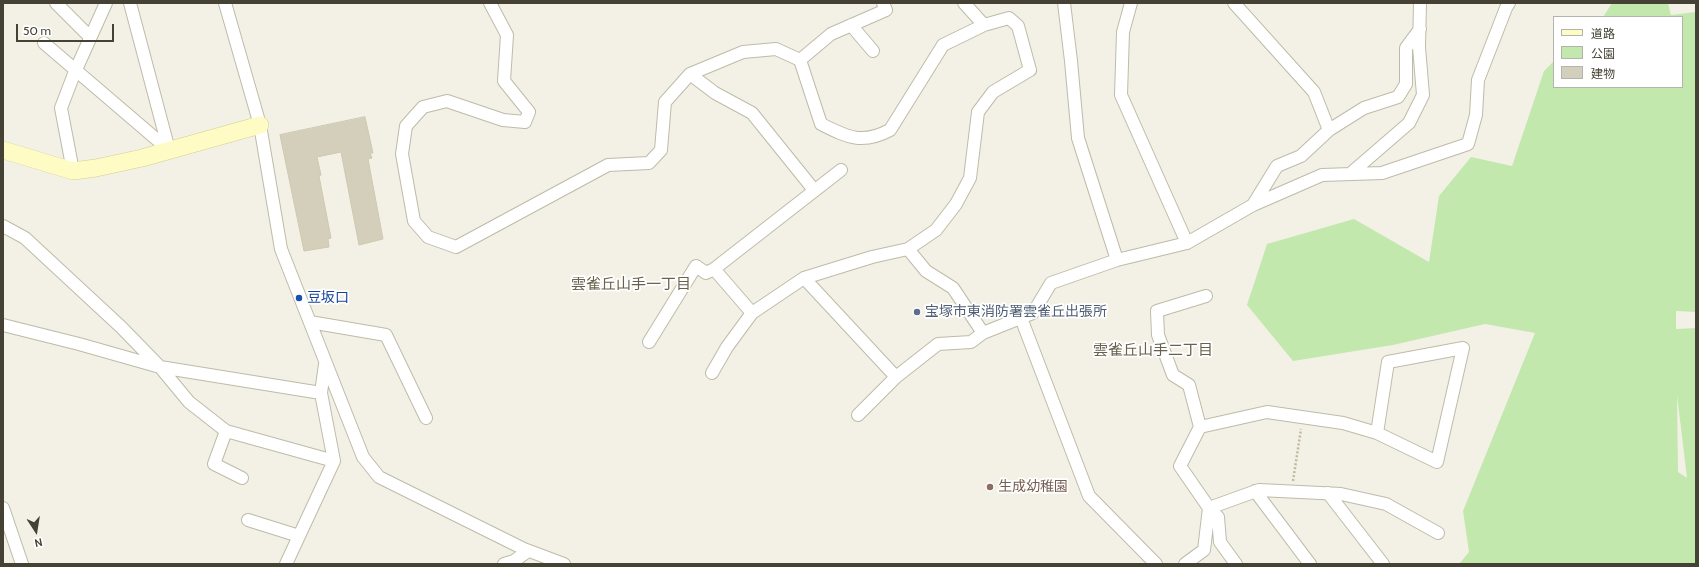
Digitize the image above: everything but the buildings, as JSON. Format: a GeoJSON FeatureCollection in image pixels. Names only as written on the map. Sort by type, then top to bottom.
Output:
{"type":"FeatureCollection","features":[{"type":"Feature","properties":{"kind":"street"},"geometry":{"type":"LineString","coordinates":[[56,3],[90,37]]}},
{"type":"Feature","properties":{"kind":"street"},"geometry":{"type":"LineString","coordinates":[[73,171],[61,108],[90,37],[106,3]]}},
{"type":"Feature","properties":{"kind":"street"},"geometry":{"type":"LineString","coordinates":[[130,3],[169,150]]}},
{"type":"Feature","properties":{"kind":"street"},"geometry":{"type":"LineString","coordinates":[[225,3],[260,125],[281,249],[363,458],[379,477],[528,551],[564,564]]}},
{"type":"Feature","properties":{"kind":"street"},"geometry":{"type":"LineString","coordinates":[[490,3],[507,35],[504,81],[529,112],[525,122],[503,120],[447,101],[423,107],[406,126],[402,154],[414,221],[428,237],[456,247],[608,165],[649,164],[661,150],[665,102],[690,74],[743,52],[776,49],[800,60],[821,124],[848,137],[876,137],[890,130],[943,45],[984,25],[1009,18],[1018,26],[1030,70],[993,92],[978,112],[970,178],[956,204],[936,230],[908,249],[872,257],[804,278],[752,313],[727,347],[712,373]]}},
{"type":"Feature","properties":{"kind":"street"},"geometry":{"type":"LineString","coordinates":[[800,60],[831,34],[886,10],[883,3]]}},
{"type":"Feature","properties":{"kind":"street"},"geometry":{"type":"LineString","coordinates":[[964,3],[984,25]]}},
{"type":"Feature","properties":{"kind":"street"},"geometry":{"type":"LineString","coordinates":[[1064,3],[1078,138],[1117,260]]}},
{"type":"Feature","properties":{"kind":"street"},"geometry":{"type":"LineString","coordinates":[[1131,3],[1123,32],[1121,95],[1187,243]]}},
{"type":"Feature","properties":{"kind":"street"},"geometry":{"type":"LineString","coordinates":[[1234,3],[1314,92],[1329,130]]}},
{"type":"Feature","properties":{"kind":"street"},"geometry":{"type":"LineString","coordinates":[[1350,174],[1409,123],[1423,95],[1420,3]]}},
{"type":"Feature","properties":{"kind":"street"},"geometry":{"type":"LineString","coordinates":[[858,415],[896,376],[938,344],[971,342],[983,332],[1033,313],[1051,283],[1117,260],[1187,243],[1253,205],[1322,176],[1382,173],[1468,144],[1476,115],[1478,80],[1509,3]]}},
{"type":"Feature","properties":{"kind":"street"},"geometry":{"type":"LineString","coordinates":[[851,25],[873,51]]}},
{"type":"Feature","properties":{"kind":"street"},"geometry":{"type":"LineString","coordinates":[[1253,205],[1277,166],[1301,156],[1329,130],[1364,108],[1398,97],[1406,84],[1406,48],[1420,29]]}},
{"type":"Feature","properties":{"kind":"street"},"geometry":{"type":"LineString","coordinates":[[44,43],[169,150]]}},
{"type":"Feature","properties":{"kind":"street"},"geometry":{"type":"LineString","coordinates":[[690,74],[715,93],[752,113],[814,190]]}},
{"type":"Feature","properties":{"kind":"street"},"geometry":{"type":"LineString","coordinates":[[3,150],[73,171],[96,168],[260,125]]}},
{"type":"Feature","properties":{"kind":"street"},"geometry":{"type":"LineString","coordinates":[[649,342],[696,266],[706,273],[714,269],[841,170]]}},
{"type":"Feature","properties":{"kind":"street"},"geometry":{"type":"LineString","coordinates":[[3,226],[25,238],[121,327],[160,367],[189,402],[226,431],[334,461]]}},
{"type":"Feature","properties":{"kind":"street"},"geometry":{"type":"LineString","coordinates":[[908,249],[926,271],[953,288],[983,332]]}},
{"type":"Feature","properties":{"kind":"street"},"geometry":{"type":"LineString","coordinates":[[714,269],[752,313]]}},
{"type":"Feature","properties":{"kind":"street"},"geometry":{"type":"LineString","coordinates":[[804,278],[896,376]]}},
{"type":"Feature","properties":{"kind":"street"},"geometry":{"type":"LineString","coordinates":[[1206,296],[1157,311],[1158,335],[1173,375],[1189,384],[1200,428],[1180,466],[1209,508],[1218,517],[1220,542],[1236,564]]}},
{"type":"Feature","properties":{"kind":"street"},"geometry":{"type":"LineString","coordinates":[[1021,318],[1089,496],[1156,564]]}},
{"type":"Feature","properties":{"kind":"street"},"geometry":{"type":"LineString","coordinates":[[310,322],[386,335],[426,418]]}},
{"type":"Feature","properties":{"kind":"street"},"geometry":{"type":"LineString","coordinates":[[3,325],[79,344],[160,367],[321,392]]}},
{"type":"Feature","properties":{"kind":"street"},"geometry":{"type":"LineString","coordinates":[[1200,428],[1267,412],[1303,417],[1343,423],[1377,433],[1437,462],[1463,348],[1388,362],[1377,433]]}},
{"type":"Feature","properties":{"kind":"street"},"geometry":{"type":"LineString","coordinates":[[286,564],[334,461],[321,392],[326,363]]}},
{"type":"Feature","properties":{"kind":"street"},"geometry":{"type":"LineString","coordinates":[[226,431],[214,464],[242,478]]}},
{"type":"Feature","properties":{"kind":"street"},"geometry":{"type":"LineString","coordinates":[[1209,508],[1255,491],[1291,491],[1341,494],[1386,504],[1438,533]]}},
{"type":"Feature","properties":{"kind":"street"},"geometry":{"type":"LineString","coordinates":[[1255,491],[1310,564]]}},
{"type":"Feature","properties":{"kind":"street"},"geometry":{"type":"LineString","coordinates":[[1328,493],[1383,564]]}},
{"type":"Feature","properties":{"kind":"street"},"geometry":{"type":"LineString","coordinates":[[3,508],[22,564]]}},
{"type":"Feature","properties":{"kind":"street"},"geometry":{"type":"LineString","coordinates":[[1185,564],[1204,550],[1209,508]]}},
{"type":"Feature","properties":{"kind":"street"},"geometry":{"type":"LineString","coordinates":[[248,520],[299,536]]}},
{"type":"Feature","properties":{"kind":"street"},"geometry":{"type":"LineString","coordinates":[[504,564],[514,561],[528,551]]}},
{"type":"Feature","properties":{"kind":"path"},"geometry":{"type":"LineString","coordinates":[[1291,491],[1303,417]]}},
{"type":"Feature","properties":{"kind":"green space"},"geometry":{"type":"Polygon","coordinates":[[[1612,3],[1668,3],[1671,15],[1696,12],[1696,312],[1676,311],[1676,329],[1696,328],[1696,564],[1459,564],[1469,552],[1463,511],[1535,333],[1485,324],[1393,345],[1293,361],[1247,305],[1267,244],[1354,219],[1429,262],[1439,196],[1471,157],[1512,166],[1544,71],[1553,62],[1553,88],[1683,88],[1683,16],[1604,16],[1612,3]],[[1677,395],[1678,472],[1687,478],[1677,395]]]}},
{"type":"Feature","properties":{"kind":"place","name":"豆坂口"},"geometry":{"type":"Point","coordinates":[299,298]}},
{"type":"Feature","properties":{"kind":"place","name":"宝塚市東消防署雲雀丘出張所"},"geometry":{"type":"Point","coordinates":[917,312]}},
{"type":"Feature","properties":{"kind":"place","name":"生成幼稚園"},"geometry":{"type":"Point","coordinates":[990,487]}},
{"type":"Feature","properties":{"kind":"district","name":"雲雀丘山手一丁目"},"geometry":{"type":"Point","coordinates":[631,285]}},
{"type":"Feature","properties":{"kind":"district","name":"雲雀丘山手二丁目"},"geometry":{"type":"Point","coordinates":[1153,351]}}]}
